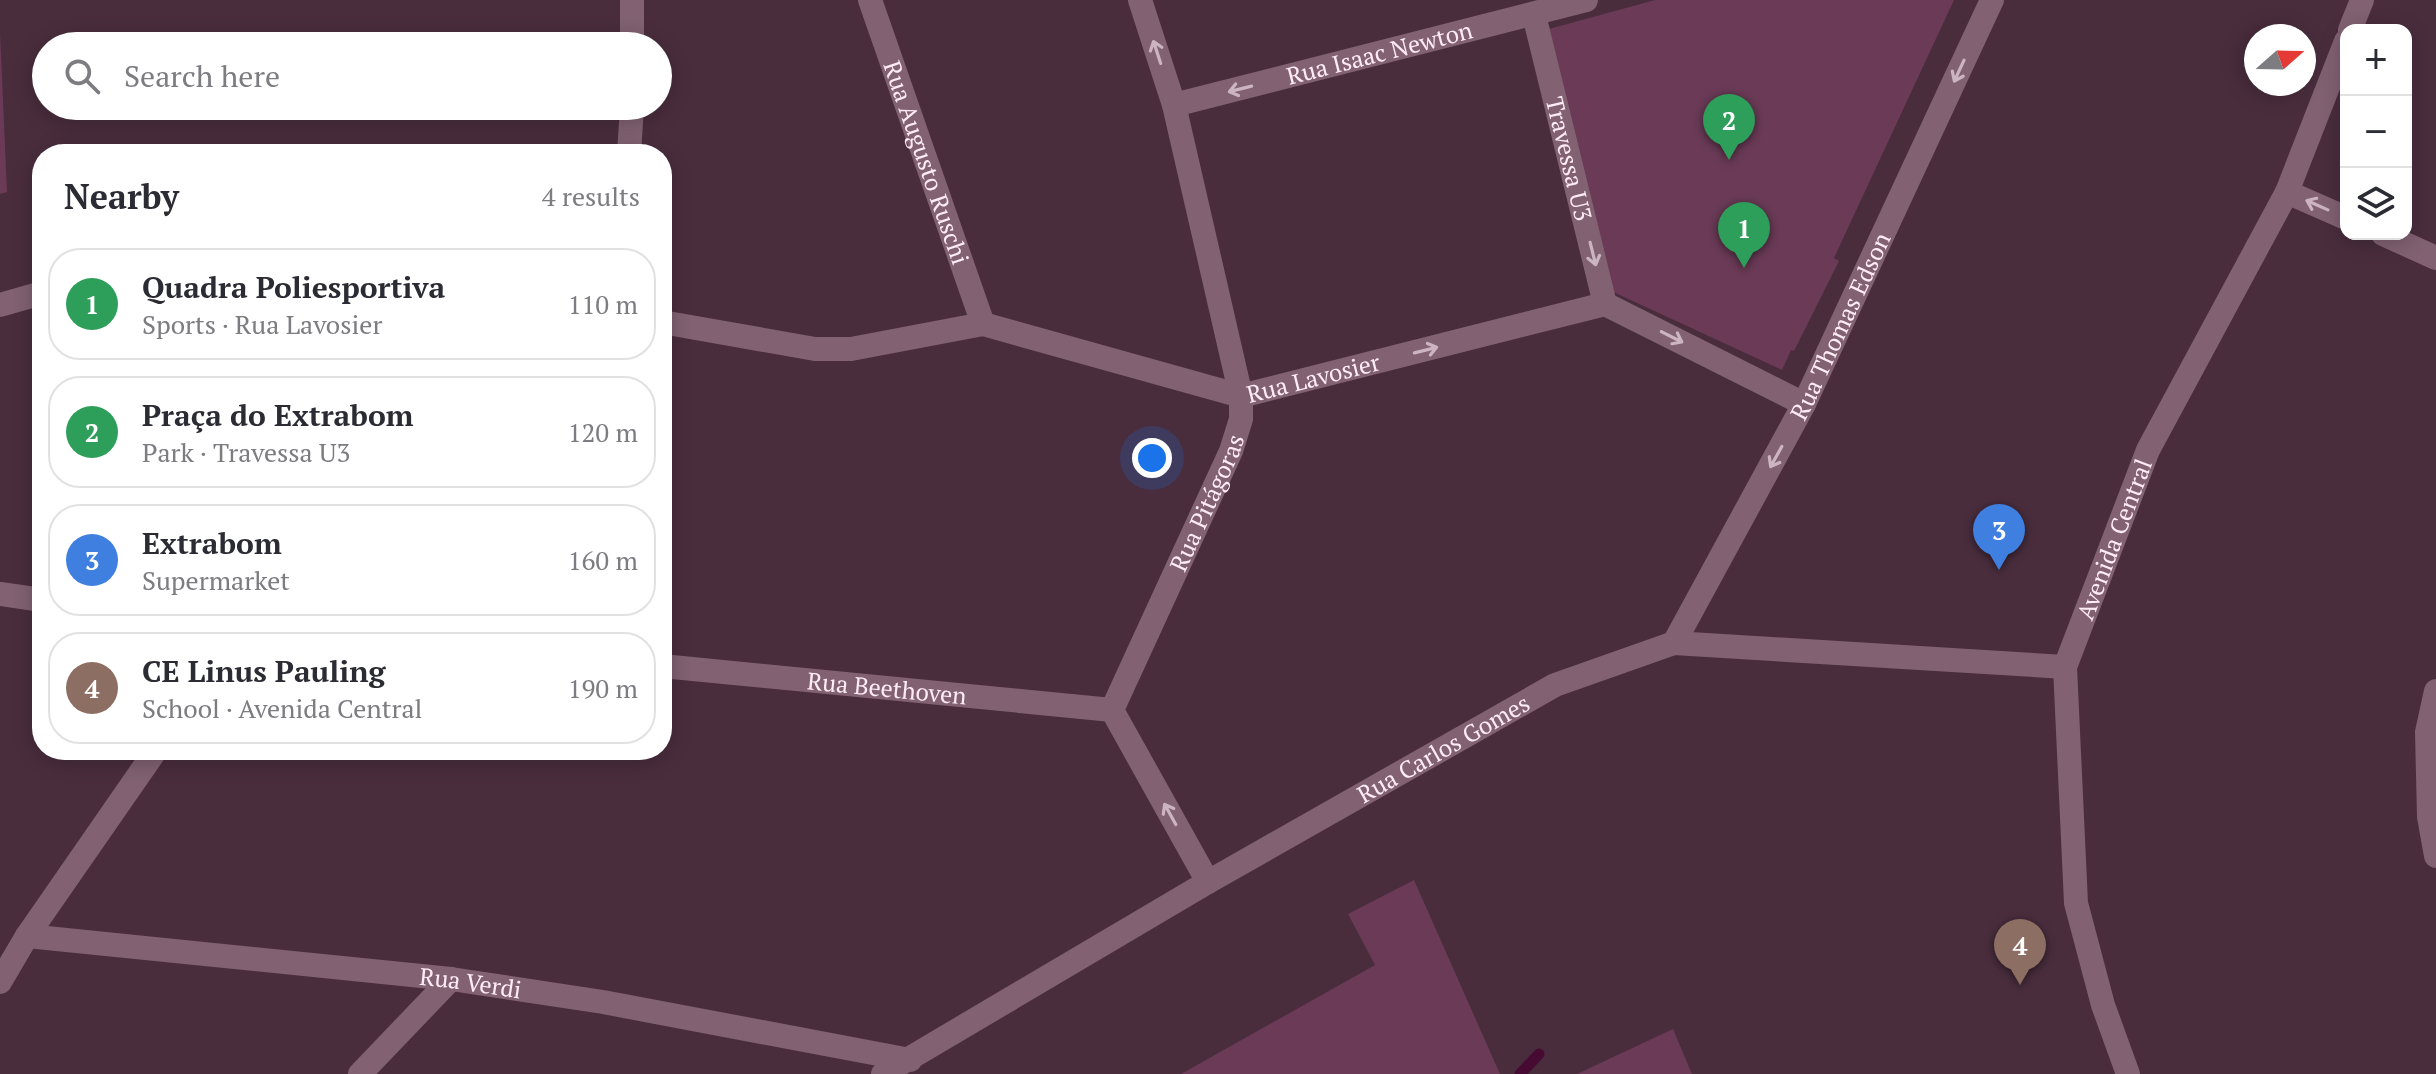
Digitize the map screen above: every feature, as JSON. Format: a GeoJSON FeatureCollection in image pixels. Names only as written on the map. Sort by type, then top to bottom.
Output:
{"type":"FeatureCollection","features":[{"type":"Feature","properties":{"kind":"street"},"geometry":{"type":"LineString","coordinates":[[632,0],[632,32]]}},
{"type":"Feature","properties":{"kind":"street","name":"Rua Augusto Ruschi"},"geometry":{"type":"LineString","coordinates":[[870,0],[983,324]]}},
{"type":"Feature","properties":{"kind":"street","name":"Rua Pitágoras"},"geometry":{"type":"LineString","coordinates":[[1112,710],[1231,451],[1241,419],[1241,396],[1174,105],[1140,0]]}},
{"type":"Feature","properties":{"kind":"street","name":"Rua Isaac Newton"},"geometry":{"type":"LineString","coordinates":[[1174,105],[1586,0]]}},
{"type":"Feature","properties":{"kind":"street","name":"Rua Thomas Edson"},"geometry":{"type":"LineString","coordinates":[[1674,643],[1804,404],[1992,0]]}},
{"type":"Feature","properties":{"kind":"street"},"geometry":{"type":"LineString","coordinates":[[2352,24],[2362,0]]}},
{"type":"Feature","properties":{"kind":"street","name":"Travessa U3"},"geometry":{"type":"LineString","coordinates":[[1534,15],[1605,304]]}},
{"type":"Feature","properties":{"kind":"street","name":"Avenida Central"},"geometry":{"type":"LineString","coordinates":[[2128,1074],[2103,1005],[2076,903],[2065,667],[2148,450],[2287,192],[2340,56]]}},
{"type":"Feature","properties":{"kind":"street"},"geometry":{"type":"LineString","coordinates":[[630,144],[631,120]]}},
{"type":"Feature","properties":{"kind":"street"},"geometry":{"type":"LineString","coordinates":[[2287,192],[2340,215]]}},
{"type":"Feature","properties":{"kind":"street"},"geometry":{"type":"LineString","coordinates":[[2396,240],[2436,258]]}},
{"type":"Feature","properties":{"kind":"street"},"geometry":{"type":"LineString","coordinates":[[0,305],[32,296]]}},
{"type":"Feature","properties":{"kind":"street"},"geometry":{"type":"LineString","coordinates":[[1605,304],[1804,404]]}},
{"type":"Feature","properties":{"kind":"street","name":"Rua Lavosier"},"geometry":{"type":"LineString","coordinates":[[672,324],[815,349],[863,347],[983,324],[1241,396],[1605,304]]}},
{"type":"Feature","properties":{"kind":"street"},"geometry":{"type":"LineString","coordinates":[[0,594],[32,599]]}},
{"type":"Feature","properties":{"kind":"street","name":"Rua Carlos Gomes"},"geometry":{"type":"LineString","coordinates":[[883,1074],[1208,882],[1555,685],[1674,643],[2065,667]]}},
{"type":"Feature","properties":{"kind":"street","name":"Rua Beethoven"},"geometry":{"type":"LineString","coordinates":[[672,667],[1112,710]]}},
{"type":"Feature","properties":{"kind":"street"},"geometry":{"type":"LineString","coordinates":[[2436,691],[2429,817],[2436,856]]}},
{"type":"Feature","properties":{"kind":"street"},"geometry":{"type":"LineString","coordinates":[[1112,710],[1208,882]]}},
{"type":"Feature","properties":{"kind":"street"},"geometry":{"type":"LineString","coordinates":[[0,982],[27,936],[149,760]]}},
{"type":"Feature","properties":{"kind":"street","name":"Rua Verdi"},"geometry":{"type":"LineString","coordinates":[[27,936],[451,979],[603,1002],[910,1060]]}},
{"type":"Feature","properties":{"kind":"street"},"geometry":{"type":"LineString","coordinates":[[360,1074],[451,979]]}},
{"type":"Feature","properties":{"kind":"shaded area"},"geometry":{"type":"Polygon","coordinates":[[[1655,0],[1954,0],[1834,258],[1839,261],[1782,370],[1609,290],[1549,29],[1655,0]]]}},
{"type":"Feature","properties":{"kind":"shaded area"},"geometry":{"type":"Polygon","coordinates":[[[0,32],[7,192],[0,194],[0,32]]]}},
{"type":"Feature","properties":{"kind":"shaded area"},"geometry":{"type":"Polygon","coordinates":[[[1414,880],[1500,1074],[1181,1074],[1375,965],[1348,914],[1414,880]]]}},
{"type":"Feature","properties":{"kind":"shaded area"},"geometry":{"type":"Polygon","coordinates":[[[1673,1029],[1692,1074],[1577,1074],[1673,1029]]]}},
{"type":"Feature","properties":{"kind":"waterway"},"geometry":{"type":"LineString","coordinates":[[1520,1074],[1539,1054]]}},
{"type":"Feature","properties":{"kind":"place","name":"Praça do Extrabom"},"geometry":{"type":"Point","coordinates":[1729,160]}},
{"type":"Feature","properties":{"kind":"place","name":"Quadra Poliesportiva"},"geometry":{"type":"Point","coordinates":[1744,268]}},
{"type":"Feature","properties":{"kind":"place","name":"Extrabom"},"geometry":{"type":"Point","coordinates":[1999,570]}},
{"type":"Feature","properties":{"kind":"place","name":"CE Linus Pauling"},"geometry":{"type":"Point","coordinates":[2020,985]}}]}
